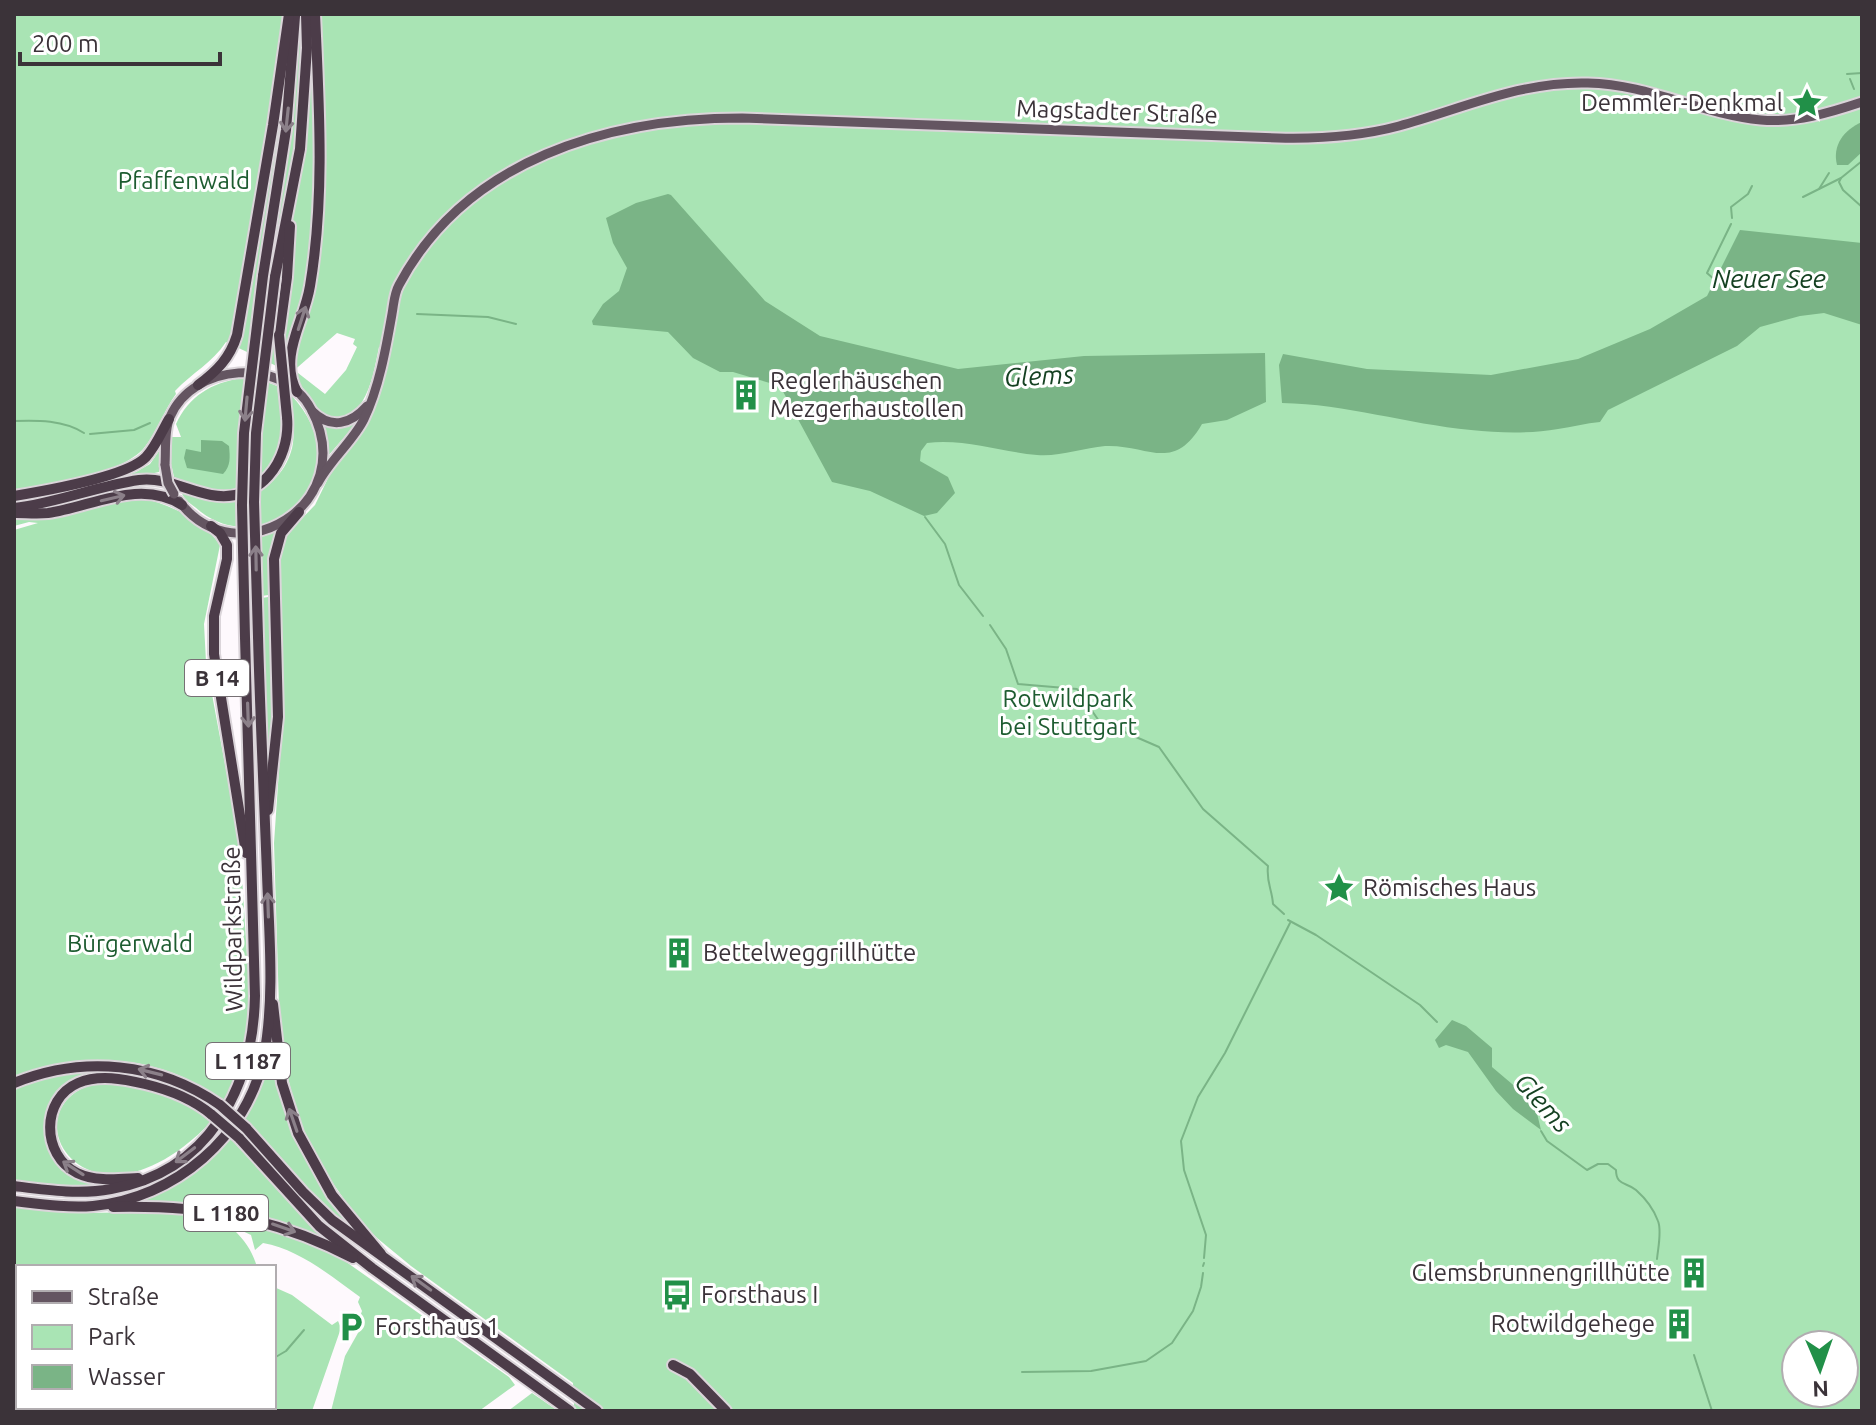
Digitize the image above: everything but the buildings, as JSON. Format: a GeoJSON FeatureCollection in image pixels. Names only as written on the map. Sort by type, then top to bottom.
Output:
{"type":"FeatureCollection","features":[{"type":"Feature","properties":{"kind":"highway","name":"Wildparkstraße"},"geometry":{"type":"LineString","coordinates":[[148,1177],[176,1162],[198,1145],[223,1116],[240,1085],[248,1058],[254,1015],[242,505],[244,433],[263,276],[286,130],[292,14]]}},
{"type":"Feature","properties":{"kind":"highway"},"geometry":{"type":"LineString","coordinates":[[198,385],[223,364],[237,335],[292,14]]}},
{"type":"Feature","properties":{"kind":"highway"},"geometry":{"type":"LineString","coordinates":[[14,510],[141,480],[164,481],[211,495],[239,494],[261,484],[278,466],[287,443],[279,335],[288,268],[291,201],[302,128],[306,14]]}},
{"type":"Feature","properties":{"kind":"highway"},"geometry":{"type":"LineString","coordinates":[[297,392],[290,376],[289,357],[309,291],[317,206],[319,117],[315,14]]}},
{"type":"Feature","properties":{"kind":"highway","name":"Wildparkstraße"},"geometry":{"type":"LineString","coordinates":[[269,982],[254,502],[256,433],[275,277],[291,201]]}},
{"type":"Feature","properties":{"kind":"highway"},"geometry":{"type":"LineString","coordinates":[[14,496],[64,486],[136,465],[151,451],[169,419]]}},
{"type":"Feature","properties":{"kind":"highway"},"geometry":{"type":"LineString","coordinates":[[14,510],[48,513],[140,493],[166,497],[182,505]]}},
{"type":"Feature","properties":{"kind":"highway","name":"L 1187"},"geometry":{"type":"LineString","coordinates":[[265,827],[278,717],[274,559],[277,542],[299,512]]}},
{"type":"Feature","properties":{"kind":"highway","name":"B 14"},"geometry":{"type":"LineString","coordinates":[[211,526],[225,540],[227,551],[216,598],[213,633],[215,664],[253,902]]}},
{"type":"Feature","properties":{"kind":"highway","name":"L 1187"},"geometry":{"type":"LineString","coordinates":[[14,1201],[96,1206],[143,1194],[175,1178],[204,1158],[232,1128],[248,1101],[261,1068],[267,1033],[269,982]]}},
{"type":"Feature","properties":{"kind":"highway","name":"L 1187"},"geometry":{"type":"LineString","coordinates":[[269,982],[280,1071],[298,1133],[332,1195],[375,1243],[382,1256]]}},
{"type":"Feature","properties":{"kind":"highway","name":"L 1180"},"geometry":{"type":"LineString","coordinates":[[14,1083],[69,1067],[123,1067],[164,1076],[189,1086],[220,1105],[246,1128],[312,1201],[342,1228],[597,1411]]}},
{"type":"Feature","properties":{"kind":"highway","name":"L 1180"},"geometry":{"type":"LineString","coordinates":[[148,1177],[101,1179],[77,1173],[63,1162],[54,1147],[50,1127],[52,1113],[64,1094],[76,1084],[93,1079],[129,1080],[167,1089],[212,1115],[239,1138],[308,1215],[372,1268],[570,1411]]}},
{"type":"Feature","properties":{"kind":"highway","name":"L 1187"},"geometry":{"type":"LineString","coordinates":[[14,1186],[87,1192],[114,1189],[148,1177]]}},
{"type":"Feature","properties":{"kind":"highway","name":"L 1180"},"geometry":{"type":"LineString","coordinates":[[96,1206],[178,1208],[240,1216],[314,1239],[372,1268]]}},
{"type":"Feature","properties":{"kind":"highway"},"geometry":{"type":"LineString","coordinates":[[673,1365],[697,1380],[726,1411]]}},
{"type":"Feature","properties":{"kind":"main road","name":"Magstadter Straße"},"geometry":{"type":"LineString","coordinates":[[318,483],[339,450],[361,425],[393,311],[399,303],[408,272],[443,223],[492,182],[531,161],[619,130],[656,123],[742,118],[1310,139],[1379,131],[1506,92],[1567,83],[1629,87],[1719,112],[1762,120],[1809,117],[1862,102]]}},
{"type":"Feature","properties":{"kind":"main road","name":"L 1187"},"geometry":{"type":"LineString","coordinates":[[198,385],[221,375],[254,373],[278,380],[297,392],[312,411],[321,445],[318,483],[299,512]]}},
{"type":"Feature","properties":{"kind":"main road"},"geometry":{"type":"LineString","coordinates":[[198,385],[180,402],[169,419],[165,465],[168,483],[182,505],[211,526],[240,532],[258,531],[299,512]]}},
{"type":"Feature","properties":{"kind":"main road"},"geometry":{"type":"LineString","coordinates":[[312,411],[327,422],[342,423],[357,417],[369,403]]}},
{"type":"Feature","properties":{"kind":"green space","name":"Rotwildpark bei Stuttgart"},"geometry":{"type":"Polygon","coordinates":[[[14,14],[1862,14],[1862,1411],[570,1411],[574,1405],[573,1383],[411,1266],[355,1215],[314,1156],[295,1107],[285,1065],[279,1007],[274,843],[284,697],[280,554],[285,536],[315,505],[336,462],[368,421],[389,351],[379,347],[373,376],[362,402],[353,414],[343,419],[324,413],[315,405],[294,375],[298,373],[325,394],[346,370],[357,347],[353,344],[355,339],[337,333],[291,373],[226,342],[215,356],[175,391],[149,442],[133,457],[102,472],[14,491],[14,14]]]}},
{"type":"Feature","properties":{"kind":"green space"},"geometry":{"type":"Polygon","coordinates":[[[242,378],[262,380],[277,386],[281,436],[269,467],[254,481],[233,489],[210,488],[174,477],[169,466],[171,437],[181,437],[176,424],[181,414],[202,392],[220,383],[242,378]]]}},
{"type":"Feature","properties":{"kind":"green space"},"geometry":{"type":"Polygon","coordinates":[[[290,394],[311,423],[317,452],[313,478],[300,501],[279,518],[255,526],[228,525],[201,512],[187,500],[181,491],[212,501],[235,501],[258,492],[277,476],[285,466],[293,443],[290,394]]]}},
{"type":"Feature","properties":{"kind":"green space"},"geometry":{"type":"Polygon","coordinates":[[[359,420],[328,456],[324,425],[341,427],[359,420]]]}},
{"type":"Feature","properties":{"kind":"green space"},"geometry":{"type":"Polygon","coordinates":[[[159,451],[159,472],[14,503],[136,472],[150,464],[159,451]]]}},
{"type":"Feature","properties":{"kind":"green space","name":"Bürgerwald"},"geometry":{"type":"Polygon","coordinates":[[[142,498],[186,515],[205,528],[220,545],[204,624],[206,662],[240,845],[249,988],[246,1039],[237,1074],[225,1100],[162,1069],[119,1061],[56,1065],[14,1078],[14,530],[38,523],[14,526],[14,516],[63,513],[65,516],[120,500],[142,498]]]}},
{"type":"Feature","properties":{"kind":"green space"},"geometry":{"type":"Polygon","coordinates":[[[276,528],[269,562],[268,595],[262,596],[260,534],[276,528]]]}},
{"type":"Feature","properties":{"kind":"green space"},"geometry":{"type":"Polygon","coordinates":[[[268,597],[273,682],[268,766],[262,598],[268,597]]]}},
{"type":"Feature","properties":{"kind":"green space"},"geometry":{"type":"Polygon","coordinates":[[[272,1037],[281,1094],[298,1143],[324,1188],[358,1235],[317,1198],[244,1117],[264,1077],[272,1037]]]}},
{"type":"Feature","properties":{"kind":"green space"},"geometry":{"type":"Polygon","coordinates":[[[114,1071],[141,1076],[166,1084],[190,1094],[214,1108],[172,1087],[141,1077],[119,1073],[82,1076],[57,1093],[45,1120],[45,1135],[49,1150],[62,1169],[100,1186],[71,1188],[14,1182],[14,1090],[63,1075],[114,1071]]]}},
{"type":"Feature","properties":{"kind":"green space"},"geometry":{"type":"Polygon","coordinates":[[[103,1082],[160,1094],[212,1121],[166,1158],[126,1174],[94,1172],[71,1158],[58,1137],[59,1114],[73,1094],[103,1082]]]}},
{"type":"Feature","properties":{"kind":"green space"},"geometry":{"type":"Polygon","coordinates":[[[230,1138],[312,1227],[329,1241],[312,1234],[130,1203],[203,1164],[230,1138]]]}},
{"type":"Feature","properties":{"kind":"green space"},"geometry":{"type":"Polygon","coordinates":[[[14,1207],[82,1213],[167,1212],[217,1218],[217,1221],[233,1224],[256,1265],[16,1265],[16,1409],[276,1409],[276,1288],[292,1295],[332,1325],[338,1321],[341,1328],[312,1411],[14,1411],[14,1207]]]}},
{"type":"Feature","properties":{"kind":"green space"},"geometry":{"type":"Polygon","coordinates":[[[236,1224],[295,1236],[335,1254],[509,1377],[515,1385],[479,1411],[331,1411],[345,1356],[363,1324],[359,1319],[362,1311],[358,1302],[360,1297],[289,1251],[263,1243],[255,1250],[251,1235],[236,1228],[236,1224]]]}},
{"type":"Feature","properties":{"kind":"green space"},"geometry":{"type":"Polygon","coordinates":[[[532,1393],[558,1411],[508,1411],[532,1393]]]}},
{"type":"Feature","properties":{"kind":"water"},"geometry":{"type":"Polygon","coordinates":[[[1862,122],[1862,152],[1848,165],[1837,165],[1836,151],[1841,139],[1862,122]]]}},
{"type":"Feature","properties":{"kind":"water"},"geometry":{"type":"Polygon","coordinates":[[[668,194],[765,301],[820,336],[958,369],[1084,356],[1265,353],[1266,402],[1227,420],[1202,424],[1181,448],[1170,452],[1105,446],[1037,455],[968,444],[927,443],[921,451],[920,461],[948,477],[955,493],[937,513],[924,516],[870,491],[832,482],[780,386],[733,372],[720,372],[693,358],[668,332],[593,325],[592,321],[603,304],[619,291],[627,268],[613,243],[606,218],[636,203],[668,194]]]}},
{"type":"Feature","properties":{"kind":"water","name":"Neuer See"},"geometry":{"type":"Polygon","coordinates":[[[1740,230],[1862,243],[1862,325],[1824,313],[1760,327],[1737,346],[1608,410],[1600,422],[1547,431],[1471,430],[1330,407],[1282,403],[1279,365],[1283,354],[1367,369],[1491,375],[1578,359],[1650,329],[1707,296],[1740,230]]]}},
{"type":"Feature","properties":{"kind":"water"},"geometry":{"type":"Polygon","coordinates":[[[201,440],[222,441],[229,446],[229,465],[223,474],[187,468],[184,458],[186,449],[201,452],[201,440]]]}},
{"type":"Feature","properties":{"kind":"water"},"geometry":{"type":"Polygon","coordinates":[[[1452,1020],[1466,1026],[1492,1048],[1492,1067],[1518,1089],[1524,1100],[1535,1105],[1541,1130],[1513,1109],[1496,1091],[1468,1052],[1446,1045],[1439,1048],[1435,1040],[1452,1020]]]}},
{"type":"Feature","properties":{"kind":"waterway"},"geometry":{"type":"LineString","coordinates":[[1847,74],[1862,73]]}},
{"type":"Feature","properties":{"kind":"waterway"},"geometry":{"type":"LineString","coordinates":[[1850,79],[1854,89]]}},
{"type":"Feature","properties":{"kind":"waterway","name":"Glems"},"geometry":{"type":"LineString","coordinates":[[1803,197],[1841,178],[1862,161]]}},
{"type":"Feature","properties":{"kind":"waterway"},"geometry":{"type":"LineString","coordinates":[[1819,189],[1829,173]]}},
{"type":"Feature","properties":{"kind":"waterway"},"geometry":{"type":"LineString","coordinates":[[1841,178],[1839,182],[1843,190],[1862,207]]}},
{"type":"Feature","properties":{"kind":"waterway"},"geometry":{"type":"LineString","coordinates":[[1732,218],[1731,207],[1748,194],[1752,186]]}},
{"type":"Feature","properties":{"kind":"waterway"},"geometry":{"type":"LineString","coordinates":[[1715,280],[1707,273],[1731,224]]}},
{"type":"Feature","properties":{"kind":"waterway"},"geometry":{"type":"LineString","coordinates":[[417,314],[488,317],[516,324]]}},
{"type":"Feature","properties":{"kind":"waterway"},"geometry":{"type":"LineString","coordinates":[[14,421],[59,423],[84,433]]}},
{"type":"Feature","properties":{"kind":"waterway"},"geometry":{"type":"LineString","coordinates":[[90,434],[134,430],[150,423]]}},
{"type":"Feature","properties":{"kind":"waterway","name":"Glems"},"geometry":{"type":"LineString","coordinates":[[925,517],[945,544],[959,585],[983,616]]}},
{"type":"Feature","properties":{"kind":"waterway","name":"Glems"},"geometry":{"type":"LineString","coordinates":[[990,625],[1006,649],[1018,684],[1077,689],[1099,721],[1159,747],[1203,809],[1268,866],[1273,904],[1284,914]]}},
{"type":"Feature","properties":{"kind":"waterway","name":"Glems"},"geometry":{"type":"LineString","coordinates":[[1288,920],[1316,935],[1420,1005],[1437,1022]]}},
{"type":"Feature","properties":{"kind":"waterway"},"geometry":{"type":"LineString","coordinates":[[1204,1258],[1206,1235],[1184,1170],[1181,1141],[1198,1097],[1225,1053],[1290,923]]}},
{"type":"Feature","properties":{"kind":"waterway","name":"Glems"},"geometry":{"type":"LineString","coordinates":[[1541,1131],[1547,1141],[1587,1170],[1598,1164],[1608,1164],[1616,1170],[1620,1181],[1643,1197],[1659,1225],[1657,1259]]}},
{"type":"Feature","properties":{"kind":"waterway"},"geometry":{"type":"LineString","coordinates":[[1022,1372],[1091,1371],[1146,1361],[1172,1343],[1193,1311],[1203,1273]]}},
{"type":"Feature","properties":{"kind":"waterway"},"geometry":{"type":"LineString","coordinates":[[276,1357],[286,1351],[304,1330]]}},
{"type":"Feature","properties":{"kind":"waterway","name":"Glems"},"geometry":{"type":"LineString","coordinates":[[1694,1355],[1712,1411]]}},
{"type":"Feature","properties":{"kind":"place","name":"Demmler-Denkmal"},"geometry":{"type":"Point","coordinates":[1807,103]}},
{"type":"Feature","properties":{"kind":"place","name":"Reglerhäuschen Mezgerhaustollen"},"geometry":{"type":"Point","coordinates":[746,395]}},
{"type":"Feature","properties":{"kind":"place","name":"Römisches Haus"},"geometry":{"type":"Point","coordinates":[1339,888]}},
{"type":"Feature","properties":{"kind":"place","name":"Bettelweggrillhütte"},"geometry":{"type":"Point","coordinates":[679,953]}},
{"type":"Feature","properties":{"kind":"place","name":"Glemsbrunnengrillhütte"},"geometry":{"type":"Point","coordinates":[1694,1273]}},
{"type":"Feature","properties":{"kind":"place","name":"Forsthaus I"},"geometry":{"type":"Point","coordinates":[677,1295]}},
{"type":"Feature","properties":{"kind":"place","name":"Rotwildgehege"},"geometry":{"type":"Point","coordinates":[1679,1324]}},
{"type":"Feature","properties":{"kind":"place","name":"Forsthaus 1"},"geometry":{"type":"Point","coordinates":[351,1327]}},
{"type":"Feature","properties":{"kind":"park label","name":"Pfaffenwald"},"geometry":{"type":"Point","coordinates":[184,181]}}]}
